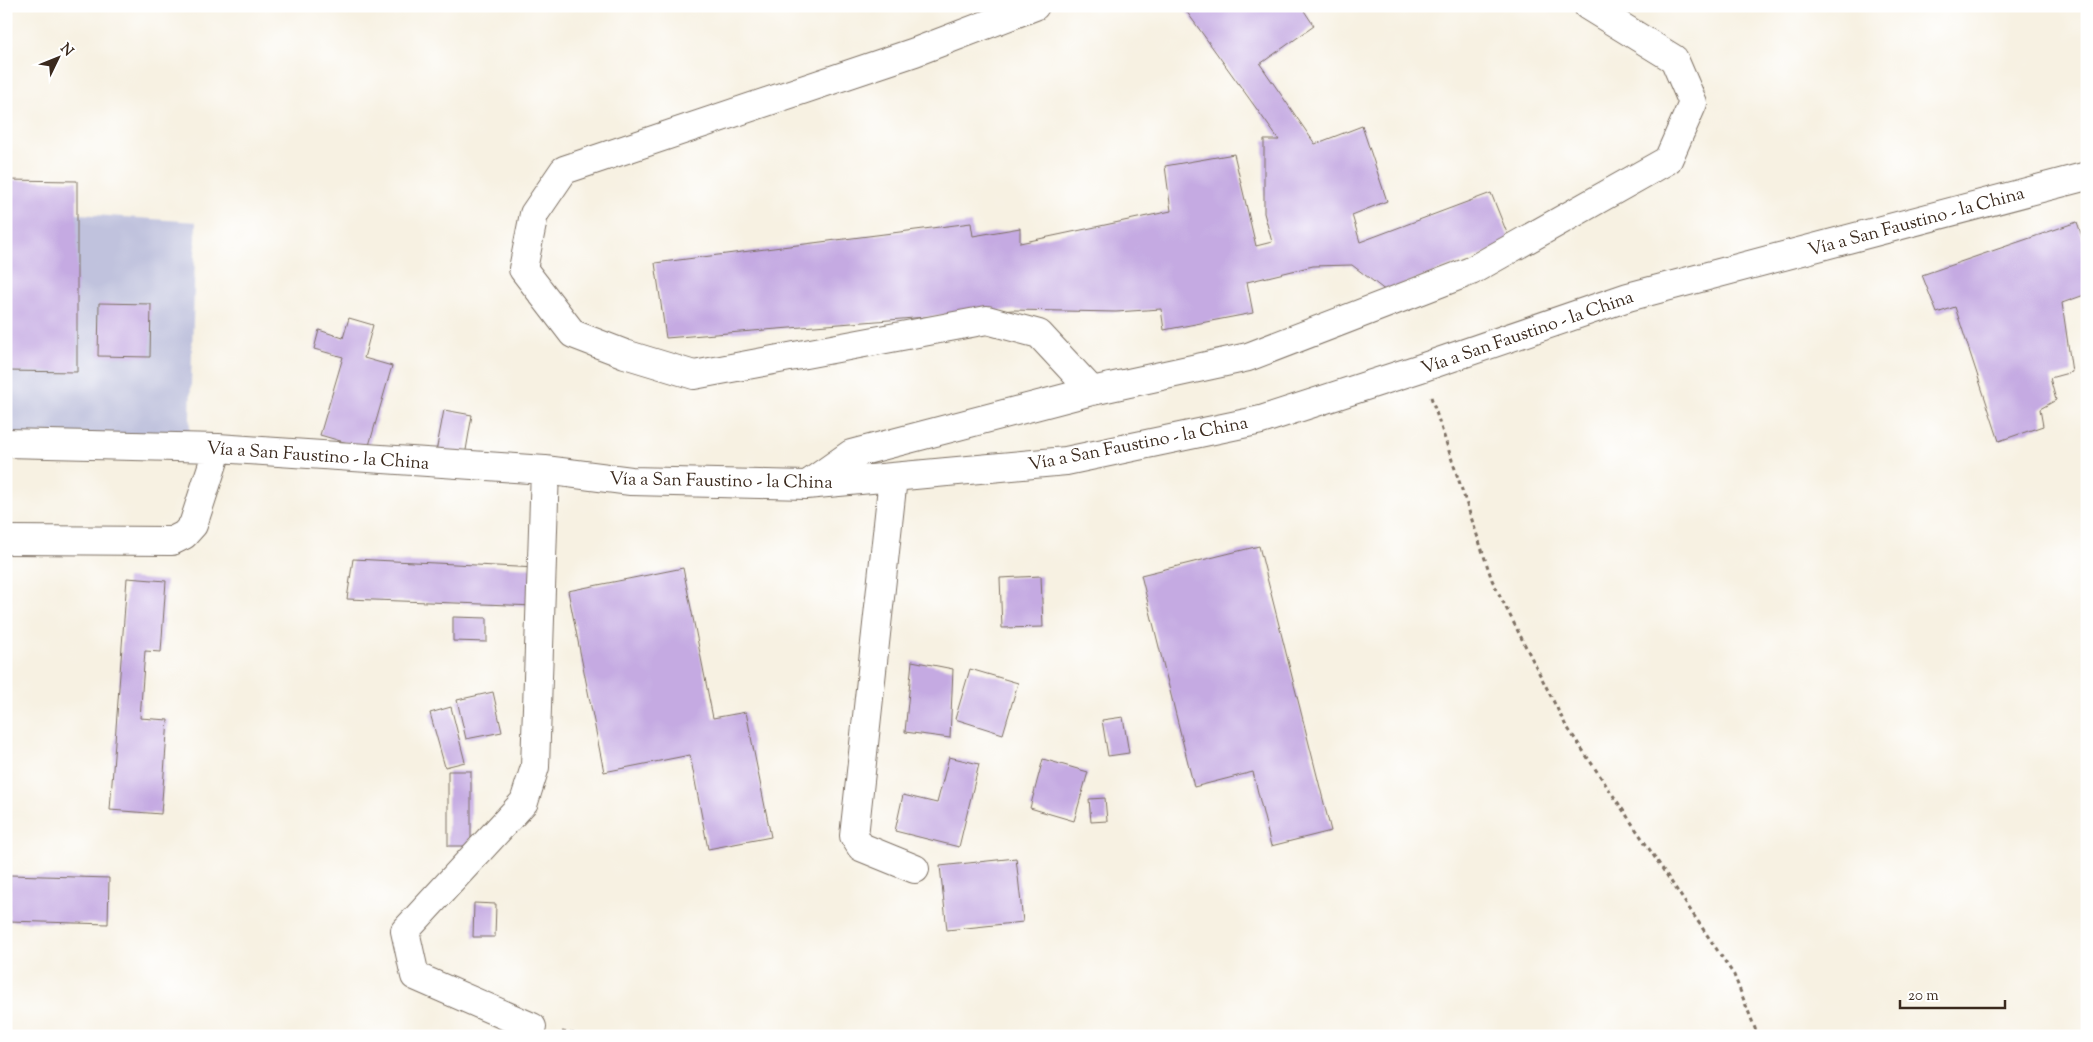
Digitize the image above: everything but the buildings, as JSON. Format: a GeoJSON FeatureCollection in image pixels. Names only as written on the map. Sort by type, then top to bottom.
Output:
{"type":"FeatureCollection","features":[{"type":"Feature","properties":{"kind":"street"},"geometry":{"type":"LineString","coordinates":[[1035,6],[915,52],[564,170],[534,214],[523,269],[573,334],[625,354],[694,375],[987,320],[1039,334],[1092,390]]}},
{"type":"Feature","properties":{"kind":"street"},"geometry":{"type":"LineString","coordinates":[[806,485],[851,454],[1092,390],[1248,357],[1471,271],[1668,160],[1693,104],[1674,59],[1588,6]]}},
{"type":"Feature","properties":{"kind":"street","name":"Vía a San Faustino - la China"},"geometry":{"type":"LineString","coordinates":[[6,443],[218,448],[545,470],[631,482],[806,485],[1066,461],[1262,420],[1628,297],[2087,176]]}},
{"type":"Feature","properties":{"kind":"street"},"geometry":{"type":"LineString","coordinates":[[6,540],[172,541],[184,535],[193,525],[218,448]]}},
{"type":"Feature","properties":{"kind":"street"},"geometry":{"type":"LineString","coordinates":[[532,1027],[415,976],[405,931],[524,802],[535,767],[545,470]]}},
{"type":"Feature","properties":{"kind":"street"},"geometry":{"type":"LineString","coordinates":[[893,478],[854,836],[861,847],[915,869]]}},
{"type":"Feature","properties":{"kind":"path"},"geometry":{"type":"LineString","coordinates":[[1421,368],[1492,580],[1565,724],[1734,975],[1758,1036]]}},
{"type":"Feature","properties":{"kind":"shaded area"},"geometry":{"type":"Polygon","coordinates":[[[6,209],[196,222],[189,449],[6,436],[6,209]]]}}]}
